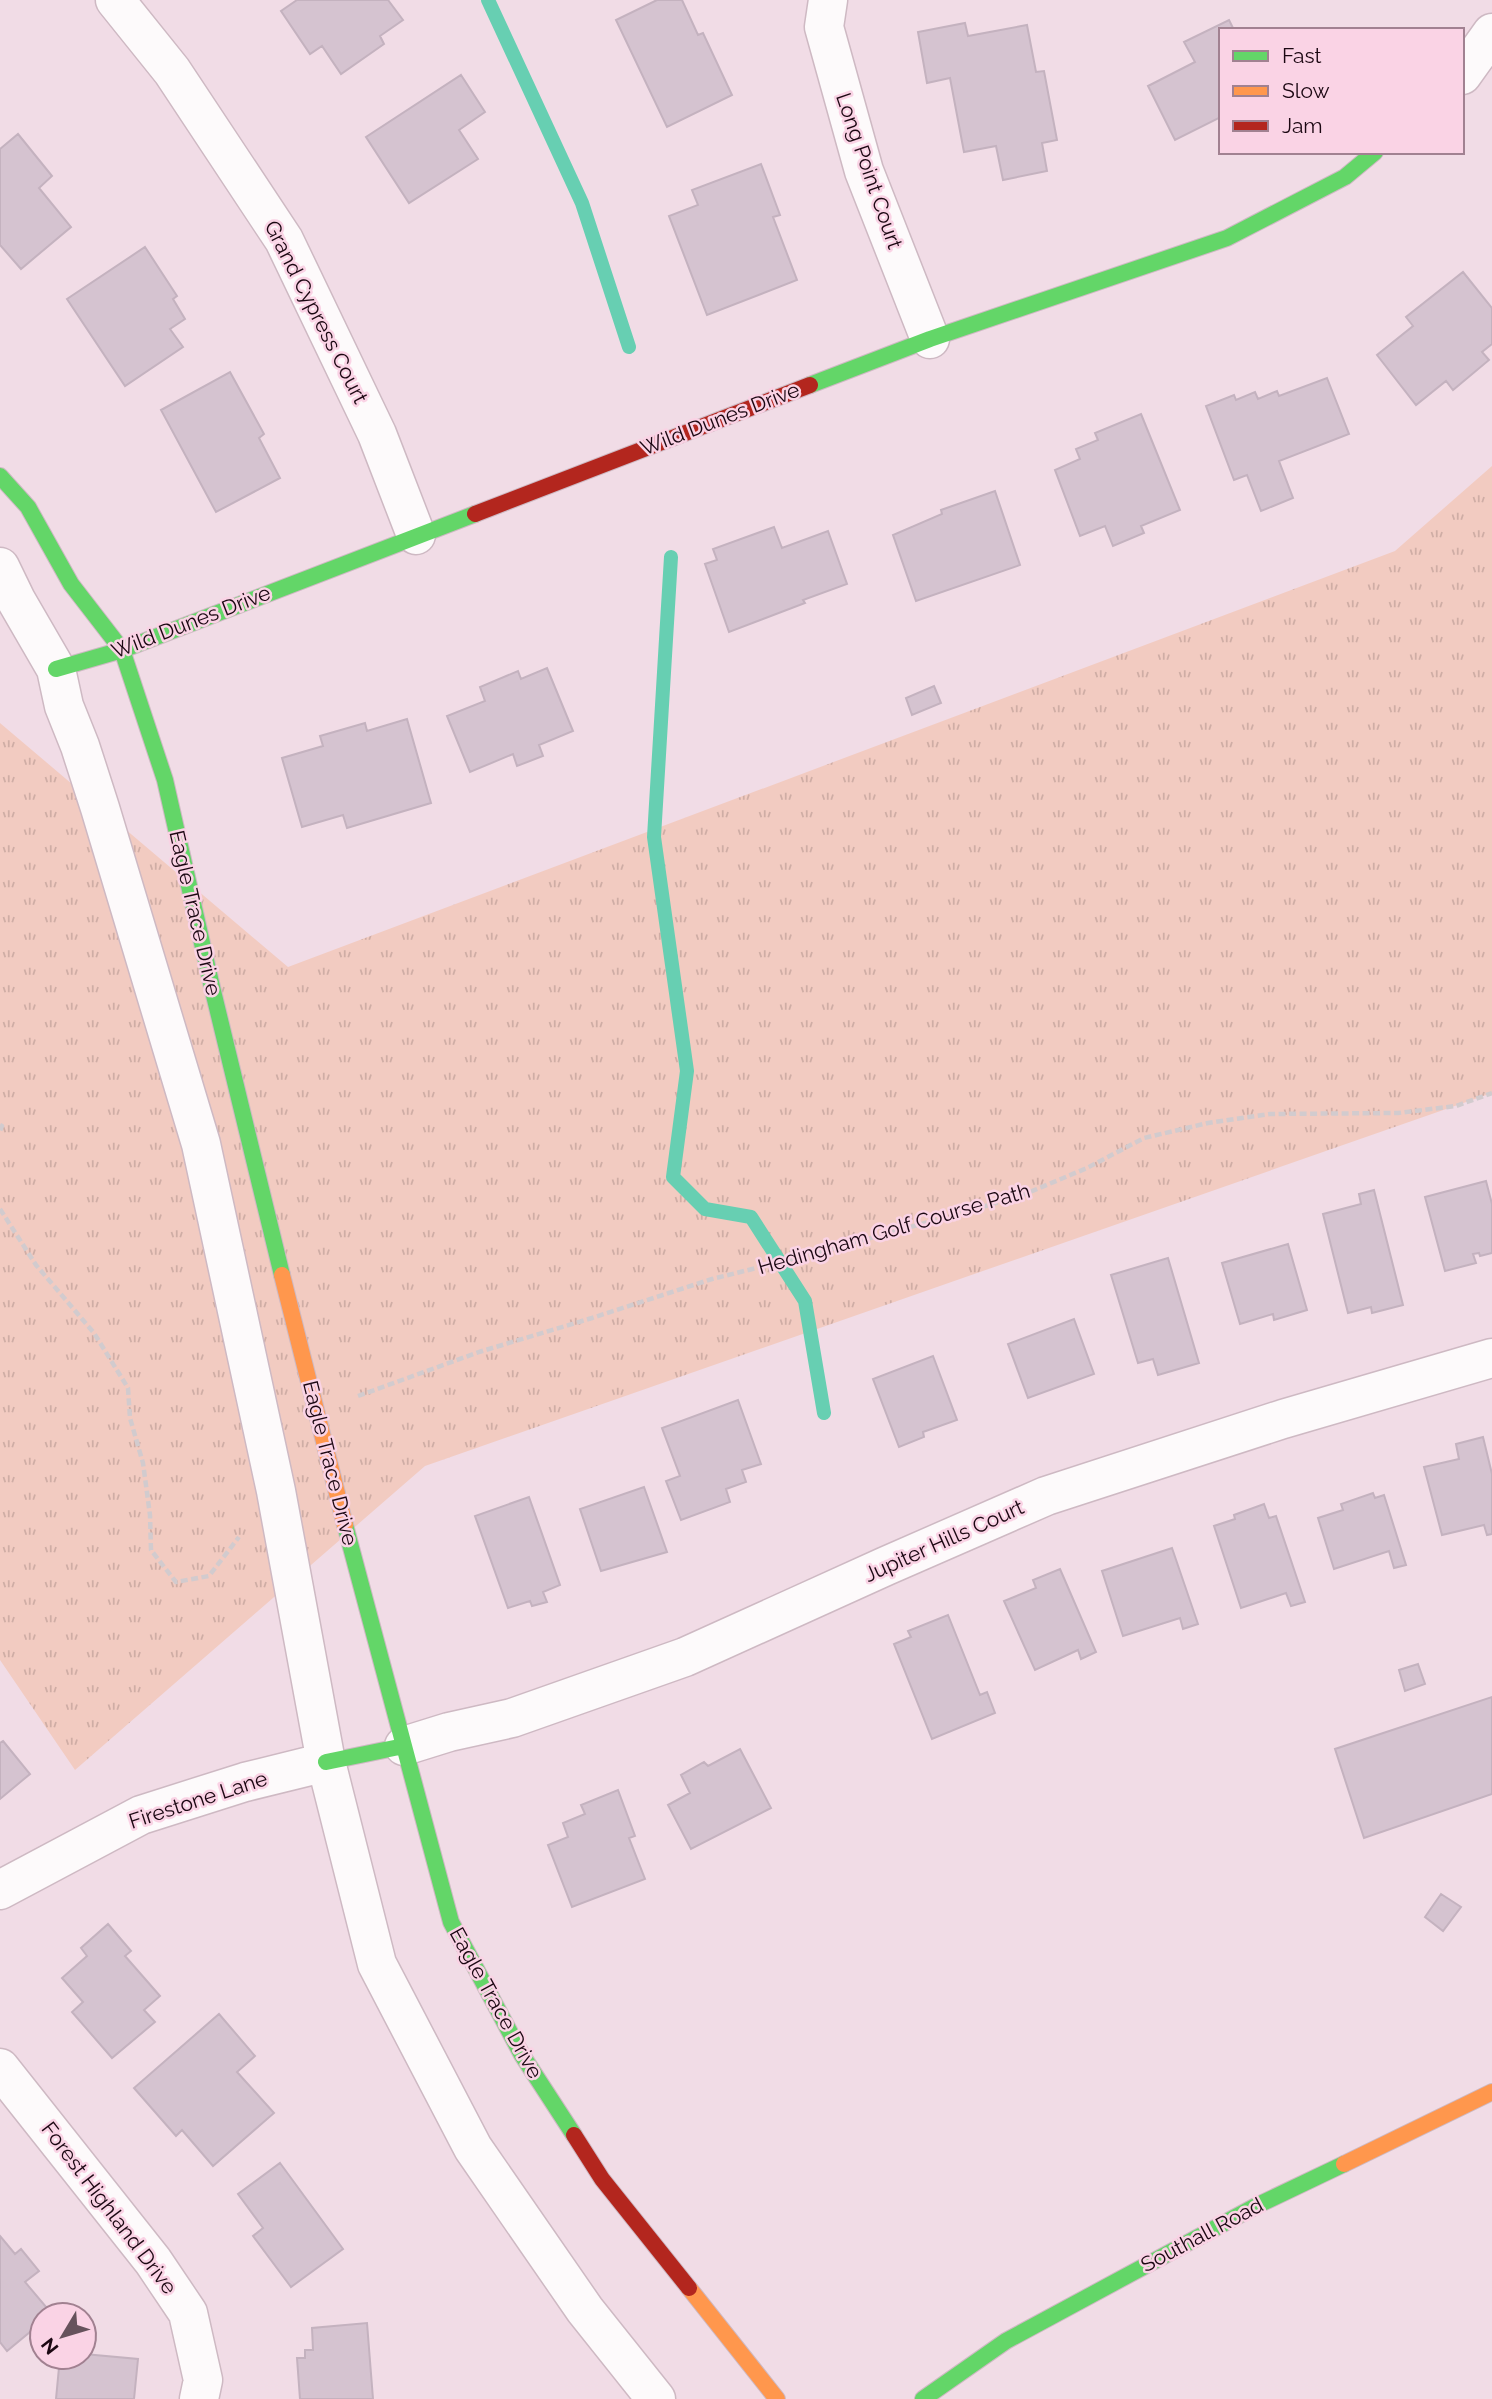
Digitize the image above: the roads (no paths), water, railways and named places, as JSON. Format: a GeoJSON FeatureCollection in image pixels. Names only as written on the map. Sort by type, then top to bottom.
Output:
{"type":"FeatureCollection","features":[{"type":"Feature","properties":{"kind":"street","name":"Grand Cypress Court"},"geometry":{"type":"LineString","coordinates":[[115,0],[172,71],[284,240],[377,434],[416,535]]}},
{"type":"Feature","properties":{"kind":"street","name":"Long Point Court"},"geometry":{"type":"LineString","coordinates":[[828,0],[824,27],[864,171],[930,339]]}},
{"type":"Feature","properties":{"kind":"street"},"geometry":{"type":"LineString","coordinates":[[1464,72],[1492,33]]}},
{"type":"Feature","properties":{"kind":"street","name":"Wild Dunes Drive"},"geometry":{"type":"LineString","coordinates":[[56,669],[122,650],[930,339],[1227,238],[1345,177],[1373,154]]}},
{"type":"Feature","properties":{"kind":"street","name":"Eagle Trace Drive"},"geometry":{"type":"LineString","coordinates":[[0,476],[28,507],[71,584],[122,650],[165,780],[212,987],[320,1430],[451,1922],[522,2055],[602,2179],[777,2399]]}},
{"type":"Feature","properties":{"kind":"street"},"geometry":{"type":"LineString","coordinates":[[0,567],[56,669],[64,706],[100,808],[201,1143],[276,1491],[326,1762],[377,1964],[473,2148],[585,2310],[656,2399]]}},
{"type":"Feature","properties":{"kind":"street","name":"Jupiter Hills Court"},"geometry":{"type":"LineString","coordinates":[[404,1746],[449,1732],[512,1718],[685,1657],[1046,1496],[1283,1419],[1492,1358]]}},
{"type":"Feature","properties":{"kind":"street"},"geometry":{"type":"LineString","coordinates":[[326,1762],[404,1746]]}},
{"type":"Feature","properties":{"kind":"street","name":"Firestone Lane"},"geometry":{"type":"LineString","coordinates":[[0,1890],[141,1815],[246,1782],[326,1762]]}},
{"type":"Feature","properties":{"kind":"street","name":"Forest Highland Drive"},"geometry":{"type":"LineString","coordinates":[[0,2067],[153,2261],[188,2313],[202,2380],[199,2399]]}},
{"type":"Feature","properties":{"kind":"street","name":"Southall Road"},"geometry":{"type":"LineString","coordinates":[[923,2399],[1006,2341],[1244,2212],[1492,2092]]}},
{"type":"Feature","properties":{"kind":"waterway"},"geometry":{"type":"LineString","coordinates":[[488,0],[582,203],[629,347]]}},
{"type":"Feature","properties":{"kind":"waterway"},"geometry":{"type":"LineString","coordinates":[[671,557],[654,837],[687,1071],[673,1177],[705,1209],[751,1217],[805,1301],[824,1413]]}}]}
